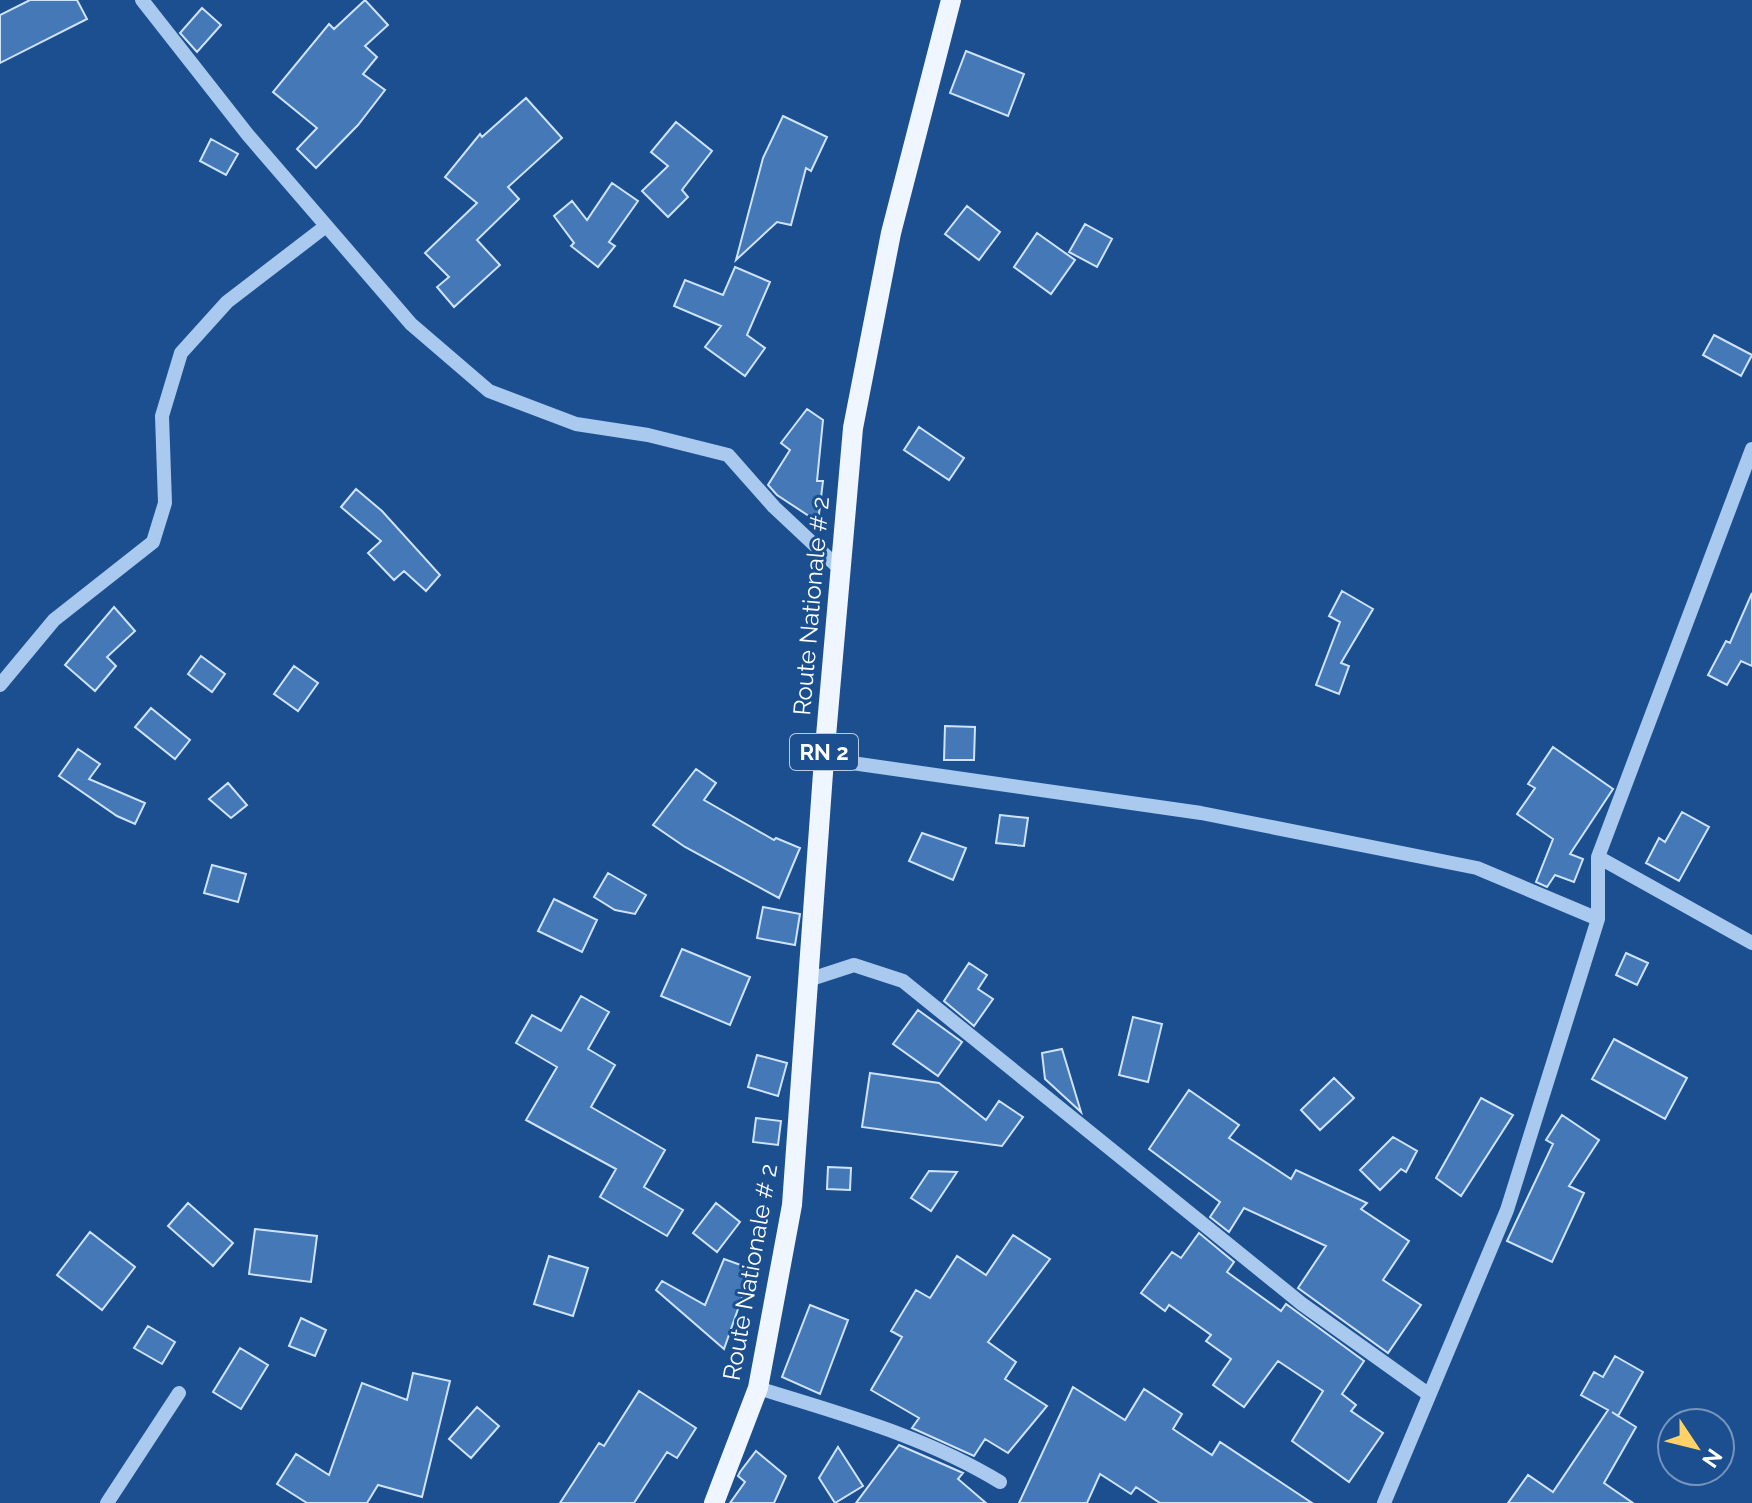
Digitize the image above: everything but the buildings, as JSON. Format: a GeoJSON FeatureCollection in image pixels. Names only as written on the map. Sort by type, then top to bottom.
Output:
{"type":"FeatureCollection","features":[{"type":"Feature","properties":{"kind":"main road","name":"Route Nationale # 2"},"geometry":{"type":"LineString","coordinates":[[714,1503],[758,1388],[792,1205],[824,759],[853,428],[891,233],[951,0]]}},
{"type":"Feature","properties":{"kind":"street"},"geometry":{"type":"LineString","coordinates":[[142,0],[171,42],[411,324],[489,391],[576,424],[648,435],[728,455],[774,507],[840,569]]}},
{"type":"Feature","properties":{"kind":"street"},"geometry":{"type":"LineString","coordinates":[[0,685],[54,620],[153,542],[165,503],[162,416],[181,353],[227,302],[326,226]]}},
{"type":"Feature","properties":{"kind":"street"},"geometry":{"type":"LineString","coordinates":[[1384,1503],[1507,1210],[1598,919],[1598,857],[1752,449]]}},
{"type":"Feature","properties":{"kind":"street"},"geometry":{"type":"LineString","coordinates":[[824,759],[1201,813],[1477,868],[1598,919]]}},
{"type":"Feature","properties":{"kind":"street"},"geometry":{"type":"LineString","coordinates":[[1598,857],[1752,943]]}},
{"type":"Feature","properties":{"kind":"street"},"geometry":{"type":"LineString","coordinates":[[808,980],[854,965],[903,981],[1302,1304],[1428,1394]]}},
{"type":"Feature","properties":{"kind":"street"},"geometry":{"type":"LineString","coordinates":[[758,1388],[884,1426],[962,1458],[1000,1482]]}},
{"type":"Feature","properties":{"kind":"street"},"geometry":{"type":"LineString","coordinates":[[107,1503],[179,1393]]}}]}
